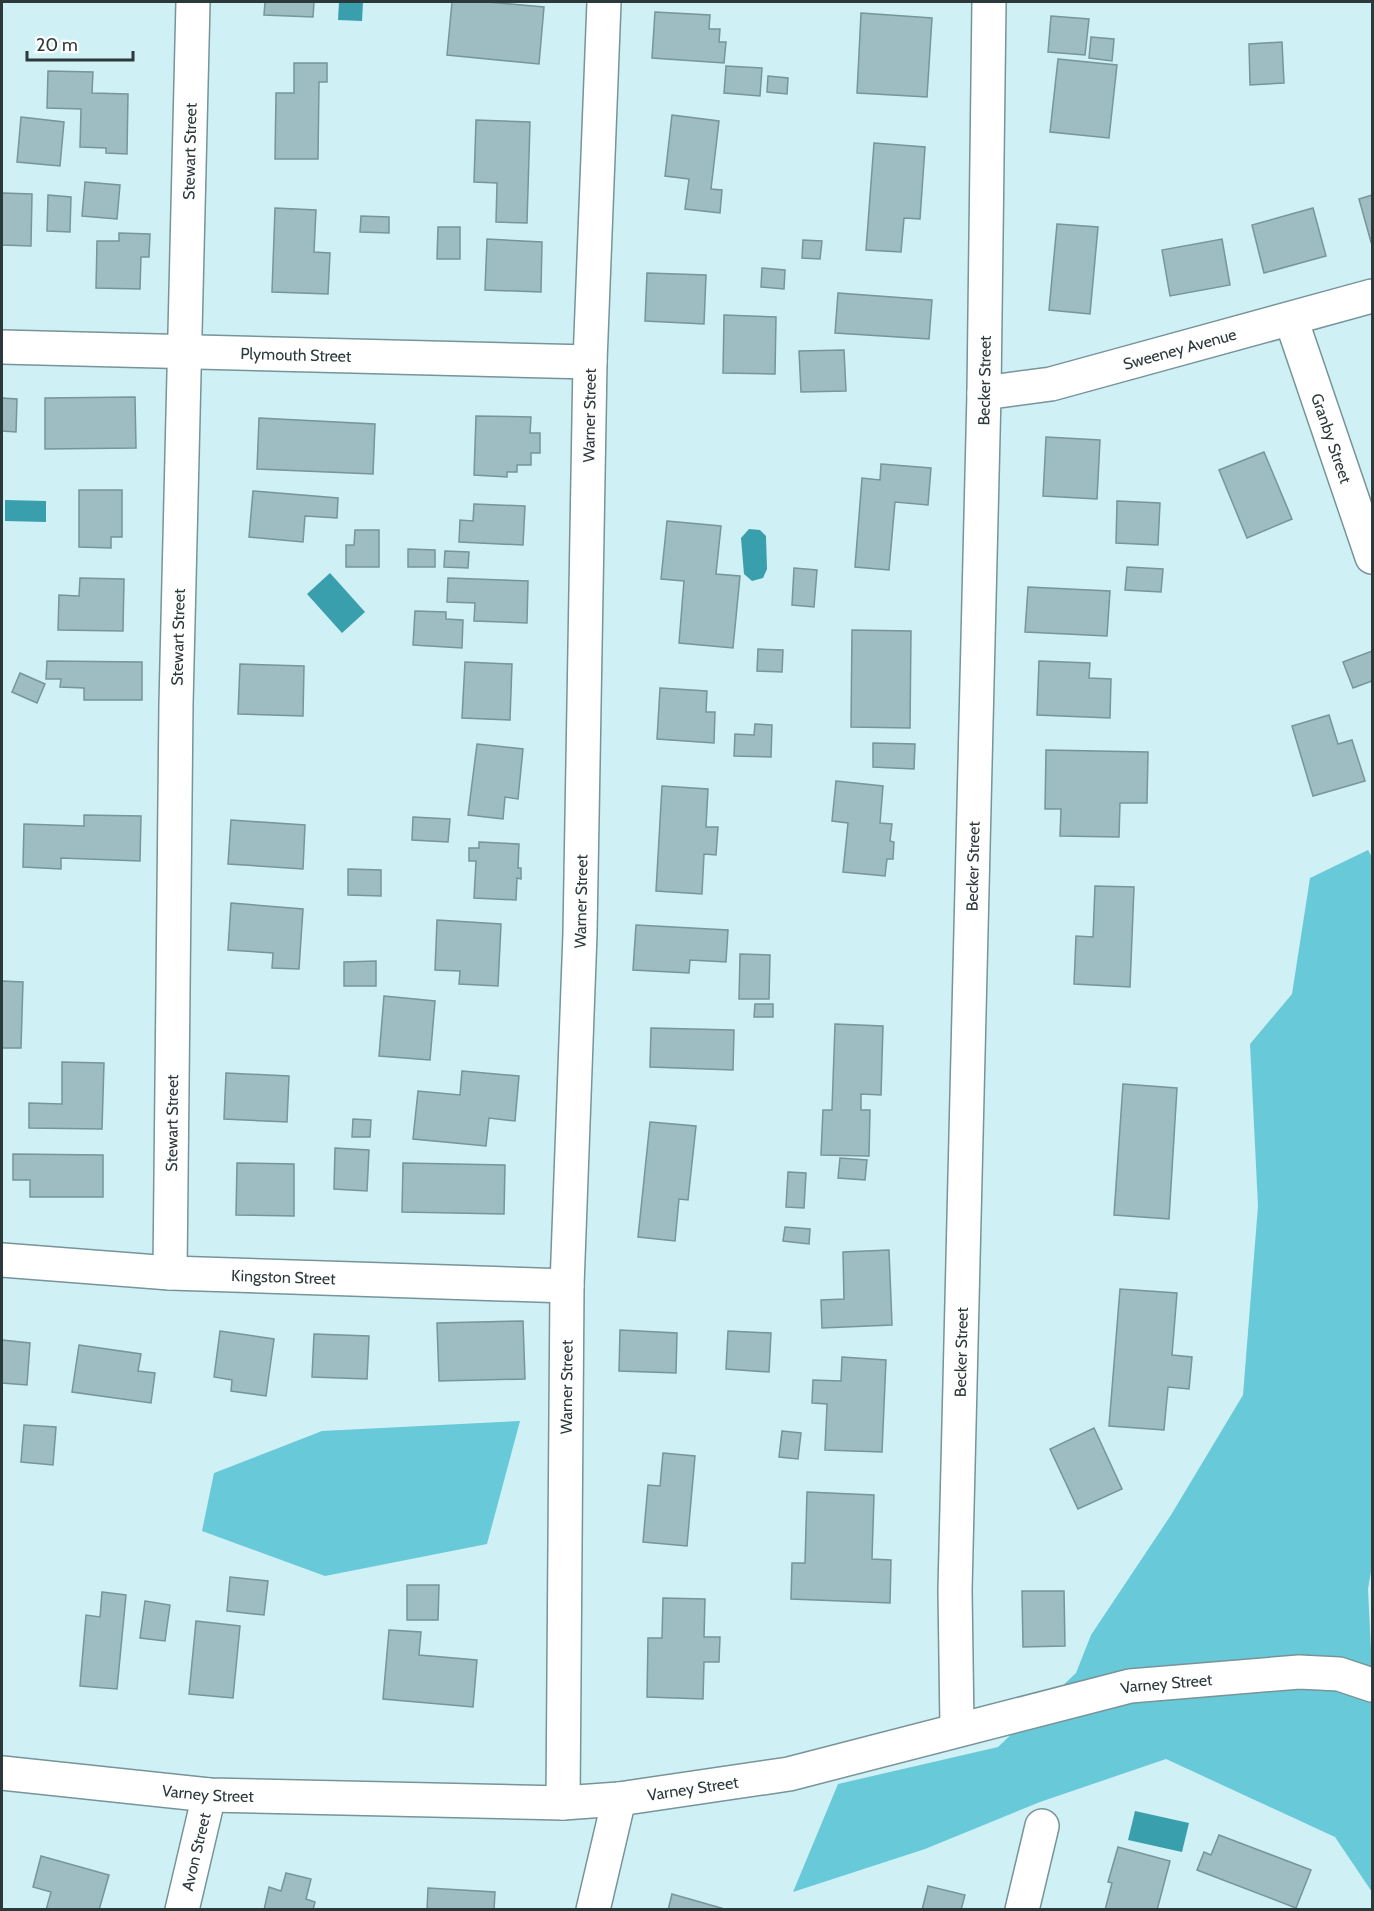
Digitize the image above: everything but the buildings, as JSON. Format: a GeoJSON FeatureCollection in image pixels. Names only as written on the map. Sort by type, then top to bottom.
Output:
{"type":"FeatureCollection","features":[{"type":"Feature","properties":{"kind":"street","name":"Stewart Street"},"geometry":{"type":"LineString","coordinates":[[170,1273],[176,704],[193,2]]}},
{"type":"Feature","properties":{"kind":"street","name":"Warner Street"},"geometry":{"type":"LineString","coordinates":[[563,1803],[567,1286],[580,921],[590,362],[604,2]]}},
{"type":"Feature","properties":{"kind":"street","name":"Becker Street"},"geometry":{"type":"LineString","coordinates":[[957,1728],[955,1590],[984,393],[990,2]]}},
{"type":"Feature","properties":{"kind":"street","name":"Sweeney Avenue"},"geometry":{"type":"LineString","coordinates":[[984,393],[1051,384],[1372,296]]}},
{"type":"Feature","properties":{"kind":"street","name":"Granby Street"},"geometry":{"type":"LineString","coordinates":[[1291,319],[1372,557]]}},
{"type":"Feature","properties":{"kind":"street","name":"Plymouth Street"},"geometry":{"type":"LineString","coordinates":[[2,347],[590,362]]}},
{"type":"Feature","properties":{"kind":"street","name":"Kingston Street"},"geometry":{"type":"LineString","coordinates":[[2,1260],[170,1273],[567,1286]]}},
{"type":"Feature","properties":{"kind":"street","name":"Varney Street"},"geometry":{"type":"LineString","coordinates":[[2,1773],[210,1795],[563,1803],[618,1799],[789,1773],[957,1728],[1130,1686],[1299,1672],[1339,1674],[1372,1685]]}},
{"type":"Feature","properties":{"kind":"street","name":"Avon Street"},"geometry":{"type":"LineString","coordinates":[[182,1910],[210,1795]]}},
{"type":"Feature","properties":{"kind":"street"},"geometry":{"type":"LineString","coordinates":[[593,1910],[618,1799]]}},
{"type":"Feature","properties":{"kind":"street"},"geometry":{"type":"LineString","coordinates":[[1022,1910],[1042,1826]]}},
{"type":"Feature","properties":{"kind":"shaded area"},"geometry":{"type":"Polygon","coordinates":[[[339,2],[363,2],[362,21],[338,20],[339,2]]]}},
{"type":"Feature","properties":{"kind":"shaded area"},"geometry":{"type":"Polygon","coordinates":[[[5,500],[46,501],[46,522],[5,521],[5,500]]]}},
{"type":"Feature","properties":{"kind":"shaded area"},"geometry":{"type":"Polygon","coordinates":[[[749,529],[760,530],[766,536],[767,569],[763,578],[752,581],[744,574],[741,538],[749,529]]]}},
{"type":"Feature","properties":{"kind":"shaded area"},"geometry":{"type":"Polygon","coordinates":[[[330,573],[365,612],[342,633],[307,594],[330,573]]]}},
{"type":"Feature","properties":{"kind":"shaded area"},"geometry":{"type":"Polygon","coordinates":[[[1368,850],[1372,857],[1372,1566],[1368,1589],[1372,1670],[1372,1892],[1335,1837],[1166,1759],[1040,1802],[925,1849],[793,1892],[838,1784],[998,1747],[1076,1673],[1091,1635],[1171,1515],[1243,1395],[1258,1206],[1250,1044],[1292,994],[1310,878],[1368,850]]]}},
{"type":"Feature","properties":{"kind":"shaded area"},"geometry":{"type":"Polygon","coordinates":[[[520,1421],[487,1544],[325,1576],[202,1531],[214,1473],[322,1431],[520,1421]]]}},
{"type":"Feature","properties":{"kind":"shaded area"},"geometry":{"type":"Polygon","coordinates":[[[1135,1811],[1189,1823],[1182,1852],[1128,1840],[1135,1811]]]}}]}
